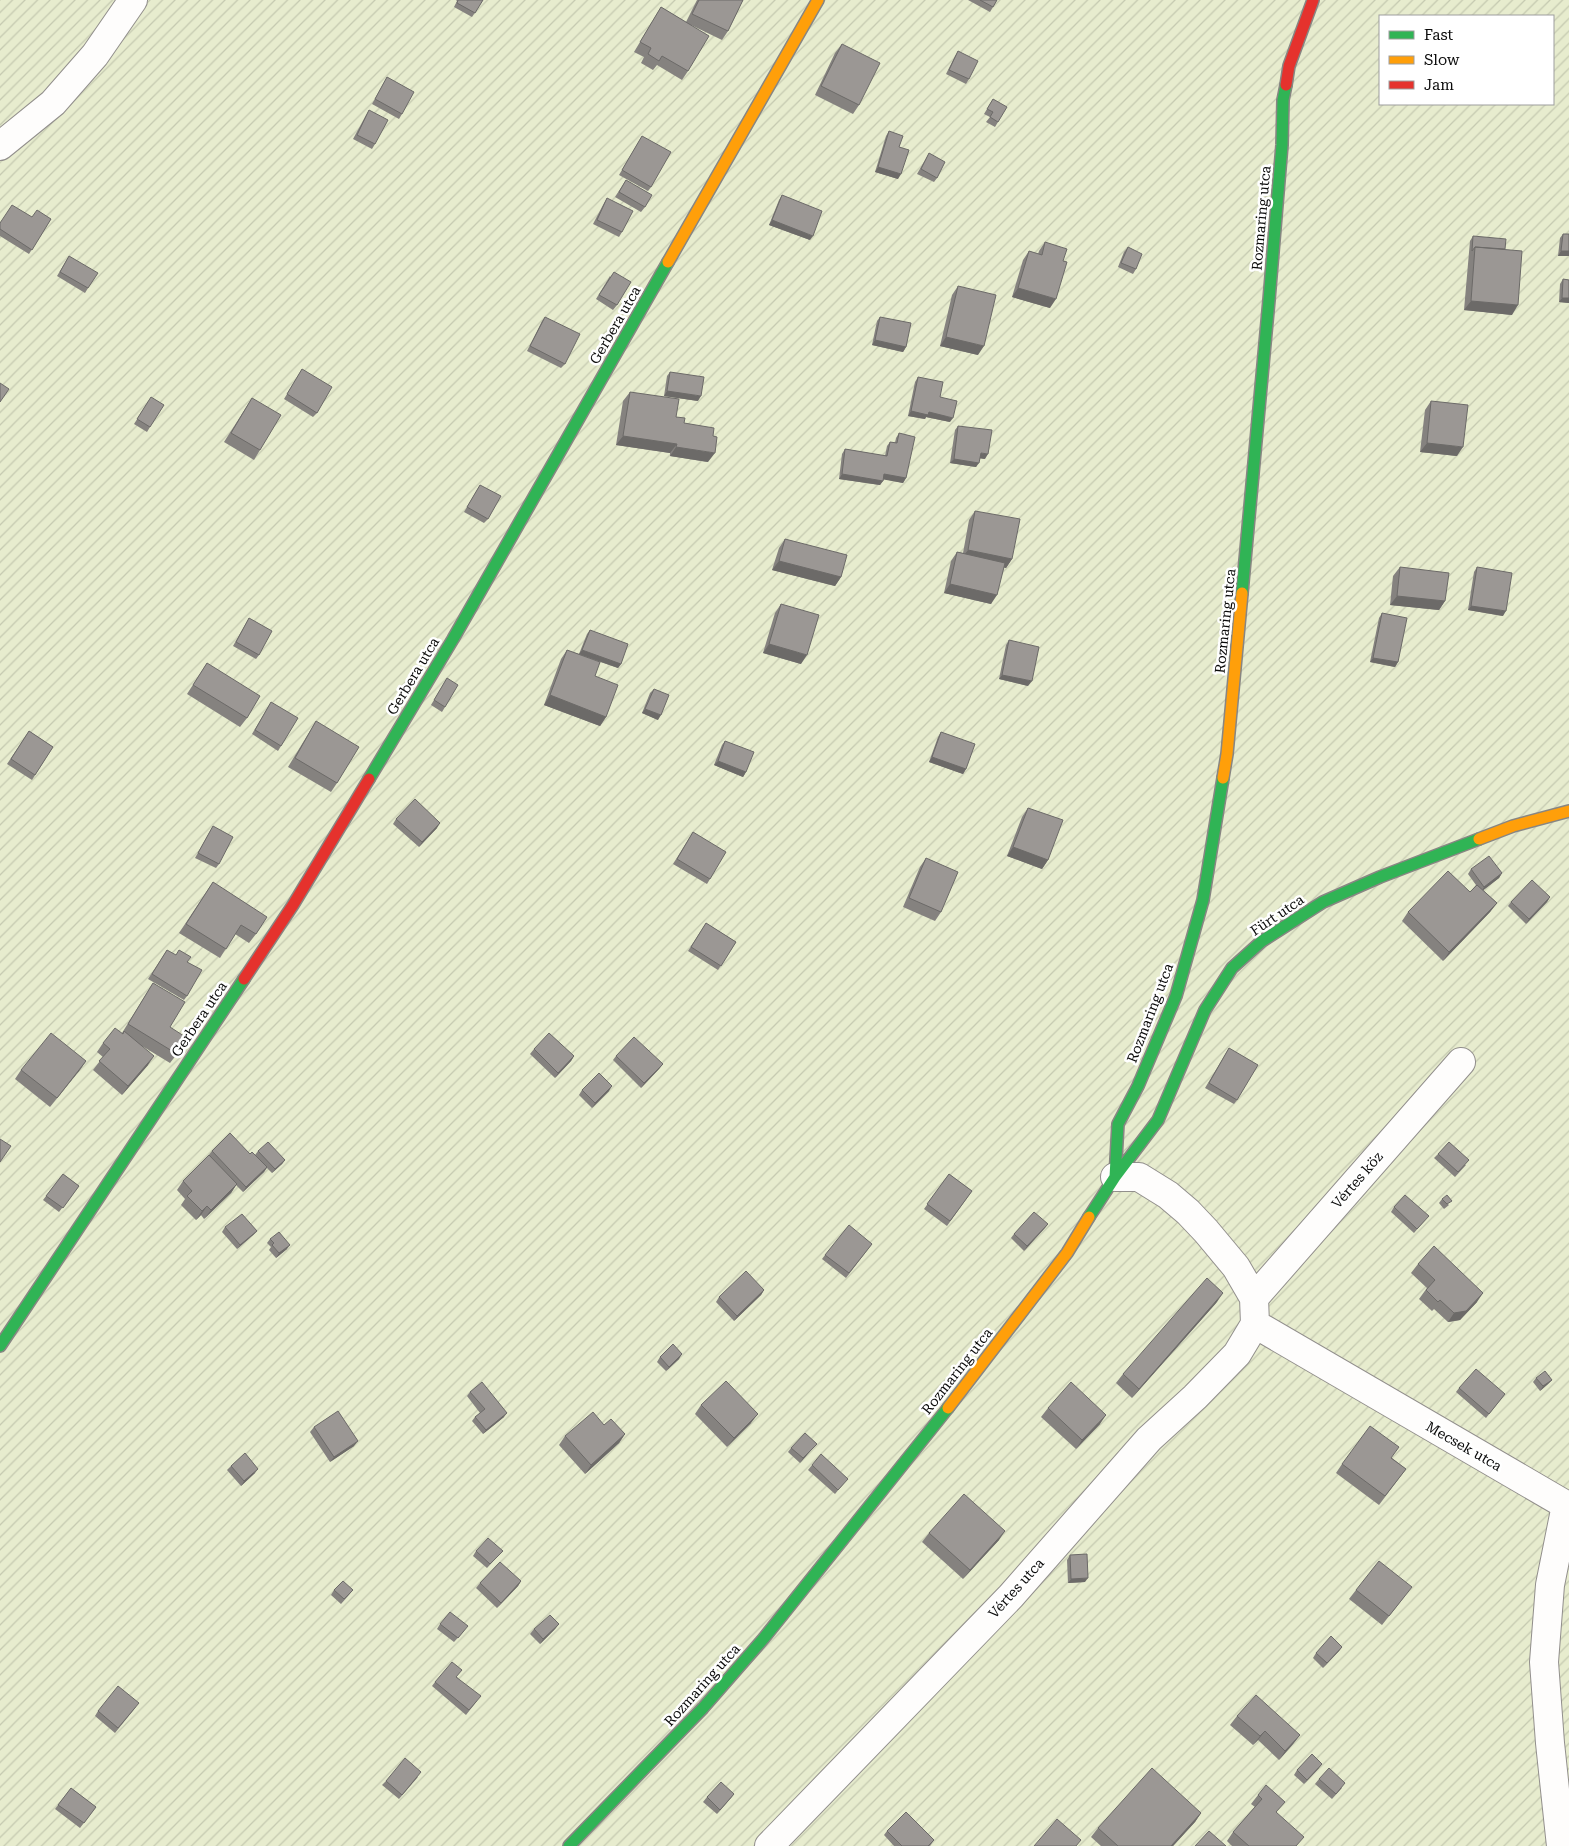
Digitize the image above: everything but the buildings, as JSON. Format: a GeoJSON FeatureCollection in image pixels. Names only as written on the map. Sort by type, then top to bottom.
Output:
{"type":"FeatureCollection","features":[{"type":"Feature","properties":{"kind":"street"},"geometry":{"type":"LineString","coordinates":[[0,146],[53,103],[96,55],[133,0]]}},
{"type":"Feature","properties":{"kind":"street","name":"Gerbera utca"},"geometry":{"type":"LineString","coordinates":[[0,1346],[293,904],[453,639],[818,0]]}},
{"type":"Feature","properties":{"kind":"street","name":"Rozmaring utca"},"geometry":{"type":"LineString","coordinates":[[569,1846],[703,1708],[764,1638],[948,1408],[1061,1261],[1115,1177],[1118,1124],[1138,1086],[1176,996],[1203,900],[1227,754],[1231,716],[1269,300],[1282,145],[1283,100],[1289,66],[1313,0]]}},
{"type":"Feature","properties":{"kind":"street","name":"Fürt utca"},"geometry":{"type":"LineString","coordinates":[[1115,1177],[1158,1120],[1205,1010],[1232,968],[1262,941],[1323,902],[1380,877],[1513,826],[1569,811]]}},
{"type":"Feature","properties":{"kind":"street","name":"Vértes köz"},"geometry":{"type":"LineString","coordinates":[[1254,1311],[1461,1062]]}},
{"type":"Feature","properties":{"kind":"street","name":"Mecsek utca"},"geometry":{"type":"LineString","coordinates":[[1115,1177],[1139,1177],[1168,1195],[1188,1212],[1236,1267],[1254,1311],[1568,1505],[1550,1585],[1544,1662],[1561,1846]]}},
{"type":"Feature","properties":{"kind":"street","name":"Vértes utca"},"geometry":{"type":"LineString","coordinates":[[769,1846],[1011,1596],[1149,1439],[1195,1397],[1237,1354],[1254,1311]]}},
{"type":"Feature","properties":{"kind":"green space"},"geometry":{"type":"Polygon","coordinates":[[[0,0],[1569,0],[1569,1846],[0,1846],[0,0]]]}},
{"type":"Feature","properties":{"kind":"traffic: fast"},"geometry":{"type":"LineString","coordinates":[[1242,593],[1282,145],[1283,100],[1286,85]]}},
{"type":"Feature","properties":{"kind":"traffic: fast"},"geometry":{"type":"LineString","coordinates":[[369,779],[453,639],[668,262]]}},
{"type":"Feature","properties":{"kind":"traffic: fast"},"geometry":{"type":"LineString","coordinates":[[1115,1177],[1118,1124],[1138,1086],[1176,996],[1203,900],[1223,778]]}},
{"type":"Feature","properties":{"kind":"traffic: fast"},"geometry":{"type":"LineString","coordinates":[[1089,1217],[1115,1177],[1158,1120],[1205,1010],[1232,968],[1262,941],[1323,902],[1380,877],[1479,839]]}},
{"type":"Feature","properties":{"kind":"traffic: fast"},"geometry":{"type":"LineString","coordinates":[[0,1346],[244,979]]}},
{"type":"Feature","properties":{"kind":"traffic: fast"},"geometry":{"type":"LineString","coordinates":[[569,1846],[703,1708],[764,1638],[948,1408]]}},
{"type":"Feature","properties":{"kind":"traffic: slow"},"geometry":{"type":"LineString","coordinates":[[668,262],[818,0]]}},
{"type":"Feature","properties":{"kind":"traffic: slow"},"geometry":{"type":"LineString","coordinates":[[1223,778],[1227,754],[1242,593]]}},
{"type":"Feature","properties":{"kind":"traffic: slow"},"geometry":{"type":"LineString","coordinates":[[1479,839],[1513,826],[1569,811]]}},
{"type":"Feature","properties":{"kind":"traffic: slow"},"geometry":{"type":"LineString","coordinates":[[948,1408],[1067,1253],[1089,1217]]}},
{"type":"Feature","properties":{"kind":"traffic: jam"},"geometry":{"type":"LineString","coordinates":[[1286,85],[1289,66],[1313,0]]}},
{"type":"Feature","properties":{"kind":"traffic: jam"},"geometry":{"type":"LineString","coordinates":[[244,979],[293,905],[369,779]]}}]}
